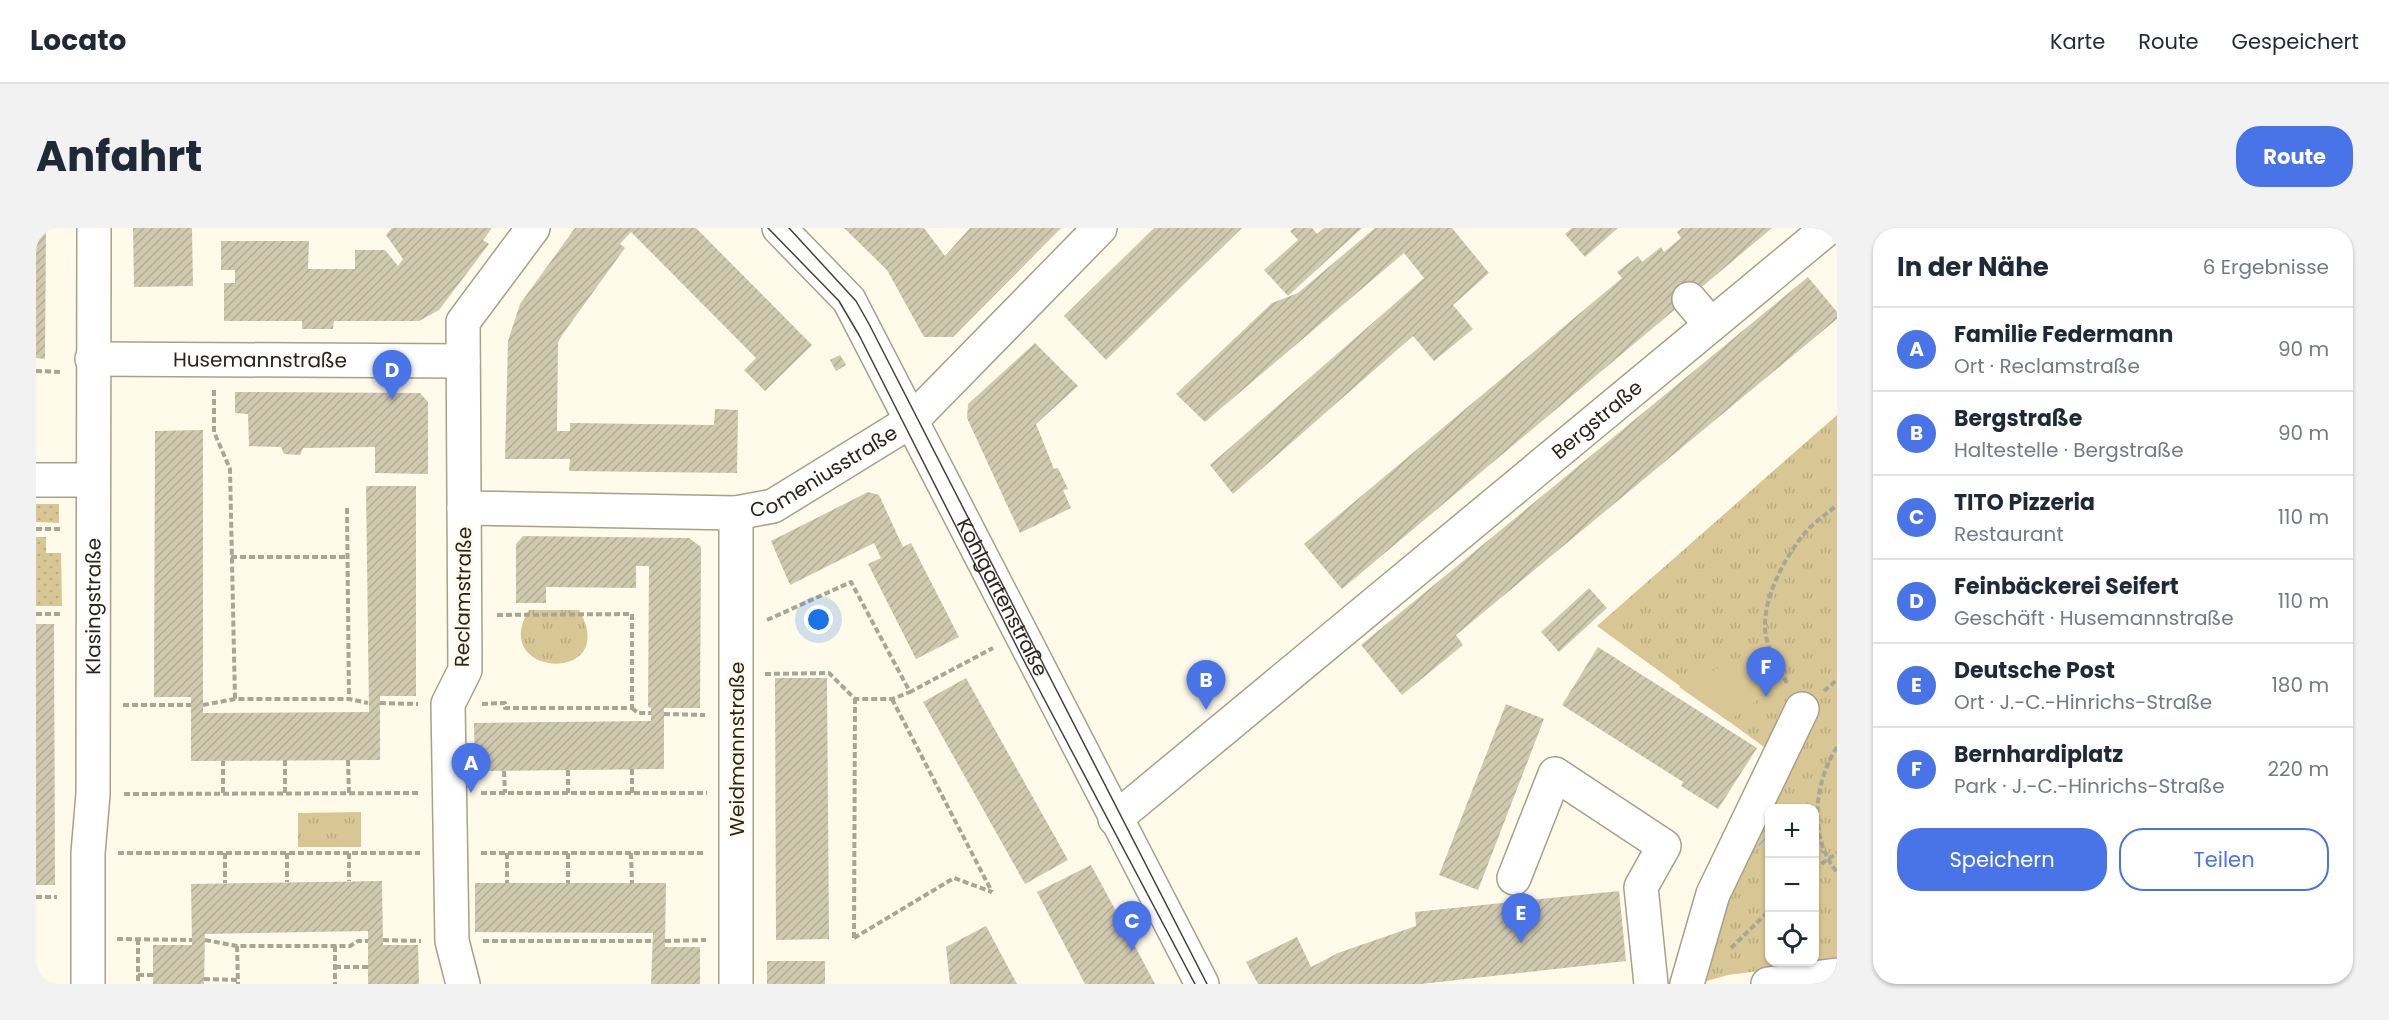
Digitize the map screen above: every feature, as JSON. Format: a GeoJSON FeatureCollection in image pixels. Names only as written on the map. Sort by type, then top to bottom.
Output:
{"type":"FeatureCollection","features":[{"type":"Feature","properties":{"kind":"street","name":"Klasingstraße"},"geometry":{"type":"LineString","coordinates":[[88,984],[88,853],[93,794],[94,228]]}},
{"type":"Feature","properties":{"kind":"street","name":"Reclamstraße"},"geometry":{"type":"LineString","coordinates":[[463,984],[452,941],[448,704],[465,670],[464,322],[533,228]]}},
{"type":"Feature","properties":{"kind":"street","name":"Kohlgartenstraße"},"geometry":{"type":"LineString","coordinates":[[779,228],[849,300],[1202,984]]}},
{"type":"Feature","properties":{"kind":"street","name":"Comeniusstraße"},"geometry":{"type":"LineString","coordinates":[[464,508],[736,513],[773,506],[911,421],[1100,228]]}},
{"type":"Feature","properties":{"kind":"street","name":"Bergstraße"},"geometry":{"type":"LineString","coordinates":[[1115,819],[1828,228]]}},
{"type":"Feature","properties":{"kind":"street"},"geometry":{"type":"LineString","coordinates":[[1689,299],[1711,325]]}},
{"type":"Feature","properties":{"kind":"street","name":"Husemannstraße"},"geometry":{"type":"LineString","coordinates":[[92,359],[463,361]]}},
{"type":"Feature","properties":{"kind":"street"},"geometry":{"type":"LineString","coordinates":[[36,480],[92,480]]}},
{"type":"Feature","properties":{"kind":"street","name":"Weidmannstraße"},"geometry":{"type":"LineString","coordinates":[[736,513],[736,984]]}},
{"type":"Feature","properties":{"kind":"street"},"geometry":{"type":"LineString","coordinates":[[1687,984],[1713,894],[1802,709]]}},
{"type":"Feature","properties":{"kind":"street"},"geometry":{"type":"LineString","coordinates":[[1514,878],[1555,774],[1664,846],[1641,888],[1651,984]]}},
{"type":"Feature","properties":{"kind":"street"},"geometry":{"type":"LineString","coordinates":[[1768,984],[1837,975]]}},
{"type":"Feature","properties":{"kind":"path"},"geometry":{"type":"LineString","coordinates":[[207,359],[214,432],[230,470],[235,699]]}},
{"type":"Feature","properties":{"kind":"path"},"geometry":{"type":"LineString","coordinates":[[1802,709],[1772,655],[1765,628],[1769,603],[1779,573],[1801,537],[1837,505]]}},
{"type":"Feature","properties":{"kind":"path"},"geometry":{"type":"LineString","coordinates":[[347,508],[349,699]]}},
{"type":"Feature","properties":{"kind":"path"},"geometry":{"type":"LineString","coordinates":[[231,557],[348,557]]}},
{"type":"Feature","properties":{"kind":"path"},"geometry":{"type":"LineString","coordinates":[[737,634],[851,582],[910,692]]}},
{"type":"Feature","properties":{"kind":"path"},"geometry":{"type":"LineString","coordinates":[[465,616],[632,614],[632,708]]}},
{"type":"Feature","properties":{"kind":"path"},"geometry":{"type":"LineString","coordinates":[[855,699],[892,699],[910,692],[1021,634]]}},
{"type":"Feature","properties":{"kind":"path"},"geometry":{"type":"LineString","coordinates":[[737,674],[830,673],[855,699],[854,938],[954,878],[992,892],[892,699]]}},
{"type":"Feature","properties":{"kind":"path"},"geometry":{"type":"LineString","coordinates":[[203,705],[235,699],[349,699],[368,703]]}},
{"type":"Feature","properties":{"kind":"path"},"geometry":{"type":"LineString","coordinates":[[380,703],[505,703],[506,708],[632,708],[638,713],[651,713]]}},
{"type":"Feature","properties":{"kind":"path"},"geometry":{"type":"LineString","coordinates":[[93,706],[191,705]]}},
{"type":"Feature","properties":{"kind":"path"},"geometry":{"type":"LineString","coordinates":[[664,714],[737,715]]}},
{"type":"Feature","properties":{"kind":"path"},"geometry":{"type":"LineString","coordinates":[[1837,747],[1820,787],[1817,814],[1827,860],[1837,872]]}},
{"type":"Feature","properties":{"kind":"path"},"geometry":{"type":"LineString","coordinates":[[285,760],[285,793]]}},
{"type":"Feature","properties":{"kind":"path"},"geometry":{"type":"LineString","coordinates":[[348,760],[349,792]]}},
{"type":"Feature","properties":{"kind":"path"},"geometry":{"type":"LineString","coordinates":[[223,761],[223,793]]}},
{"type":"Feature","properties":{"kind":"path"},"geometry":{"type":"LineString","coordinates":[[632,769],[632,794]]}},
{"type":"Feature","properties":{"kind":"path"},"geometry":{"type":"LineString","coordinates":[[568,770],[568,794]]}},
{"type":"Feature","properties":{"kind":"path"},"geometry":{"type":"LineString","coordinates":[[504,771],[505,794]]}},
{"type":"Feature","properties":{"kind":"path"},"geometry":{"type":"LineString","coordinates":[[93,794],[737,793]]}},
{"type":"Feature","properties":{"kind":"path"},"geometry":{"type":"LineString","coordinates":[[88,853],[737,853]]}},
{"type":"Feature","properties":{"kind":"path"},"geometry":{"type":"LineString","coordinates":[[225,853],[225,883]]}},
{"type":"Feature","properties":{"kind":"path"},"geometry":{"type":"LineString","coordinates":[[287,853],[287,882]]}},
{"type":"Feature","properties":{"kind":"path"},"geometry":{"type":"LineString","coordinates":[[349,853],[349,881]]}},
{"type":"Feature","properties":{"kind":"path"},"geometry":{"type":"LineString","coordinates":[[507,853],[507,883]]}},
{"type":"Feature","properties":{"kind":"path"},"geometry":{"type":"LineString","coordinates":[[568,853],[568,883]]}},
{"type":"Feature","properties":{"kind":"path"},"geometry":{"type":"LineString","coordinates":[[631,853],[632,883]]}},
{"type":"Feature","properties":{"kind":"path"},"geometry":{"type":"LineString","coordinates":[[1819,866],[1837,853]]}},
{"type":"Feature","properties":{"kind":"path"},"geometry":{"type":"LineString","coordinates":[[88,938],[192,940]]}},
{"type":"Feature","properties":{"kind":"path"},"geometry":{"type":"LineString","coordinates":[[138,939],[138,984]]}},
{"type":"Feature","properties":{"kind":"path"},"geometry":{"type":"LineString","coordinates":[[205,940],[237,946],[350,946],[358,941],[368,940]]}},
{"type":"Feature","properties":{"kind":"path"},"geometry":{"type":"LineString","coordinates":[[383,940],[653,940]]}},
{"type":"Feature","properties":{"kind":"path"},"geometry":{"type":"LineString","coordinates":[[665,940],[737,940]]}},
{"type":"Feature","properties":{"kind":"path"},"geometry":{"type":"LineString","coordinates":[[204,979],[238,982],[237,946]]}},
{"type":"Feature","properties":{"kind":"path"},"geometry":{"type":"LineString","coordinates":[[335,946],[335,984]]}},
{"type":"Feature","properties":{"kind":"path"},"geometry":{"type":"LineString","coordinates":[[335,967],[368,967]]}},
{"type":"Feature","properties":{"kind":"path"},"geometry":{"type":"LineString","coordinates":[[138,975],[153,975]]}},
{"type":"Feature","properties":{"kind":"green space"},"geometry":{"type":"Polygon","coordinates":[[[1837,415],[1837,961],[1819,963],[1819,804],[1766,804],[1793,768],[1597,626],[1837,415]]]}},
{"type":"Feature","properties":{"kind":"green space"},"geometry":{"type":"Polygon","coordinates":[[[36,504],[59,504],[59,523],[36,522],[36,504]]]}},
{"type":"Feature","properties":{"kind":"green space"},"geometry":{"type":"Polygon","coordinates":[[[36,537],[46,537],[46,553],[61,553],[62,606],[36,606],[36,537]]]}},
{"type":"Feature","properties":{"kind":"green space"},"geometry":{"type":"Polygon","coordinates":[[[529,610],[579,610],[587,634],[583,651],[571,661],[554,664],[538,660],[525,649],[521,633],[529,610]]]}},
{"type":"Feature","properties":{"kind":"green space"},"geometry":{"type":"Polygon","coordinates":[[[1765,646],[1787,680],[1728,721],[1679,687],[1765,646]]]}},
{"type":"Feature","properties":{"kind":"green space"},"geometry":{"type":"Polygon","coordinates":[[[1765,805],[1765,966],[1798,966],[1728,975],[1696,984],[1761,810],[1765,805]]]}},
{"type":"Feature","properties":{"kind":"green space"},"geometry":{"type":"Polygon","coordinates":[[[361,812],[361,847],[298,847],[298,813],[361,812]]]}},
{"type":"Feature","properties":{"kind":"building"},"geometry":{"type":"Polygon","coordinates":[[[36,228],[46,228],[45,359],[36,358],[36,228]]]}},
{"type":"Feature","properties":{"kind":"building"},"geometry":{"type":"Polygon","coordinates":[[[133,228],[192,228],[193,286],[134,287],[133,228]]]}},
{"type":"Feature","properties":{"kind":"building"},"geometry":{"type":"Polygon","coordinates":[[[392,228],[492,228],[483,240],[489,244],[439,310],[419,321],[334,321],[333,329],[302,329],[302,321],[224,321],[224,283],[235,283],[235,270],[221,270],[221,241],[309,241],[308,269],[355,269],[355,250],[385,250],[398,266],[403,259],[386,235],[392,228]]]}},
{"type":"Feature","properties":{"kind":"building"},"geometry":{"type":"Polygon","coordinates":[[[575,228],[696,228],[812,345],[765,391],[744,370],[756,358],[631,232],[620,244],[625,248],[562,335],[558,343],[557,431],[570,431],[570,423],[714,425],[715,409],[738,410],[737,473],[569,471],[570,459],[505,459],[508,341],[520,304],[575,228]]]}},
{"type":"Feature","properties":{"kind":"building"},"geometry":{"type":"Polygon","coordinates":[[[844,228],[924,228],[945,256],[970,228],[1061,228],[953,337],[924,337],[887,270],[844,228]]]}},
{"type":"Feature","properties":{"kind":"building"},"geometry":{"type":"Polygon","coordinates":[[[1154,228],[1242,228],[1106,360],[1064,316],[1154,228]]]}},
{"type":"Feature","properties":{"kind":"building"},"geometry":{"type":"Polygon","coordinates":[[[1294,228],[1312,228],[1317,234],[1324,228],[1362,228],[1288,296],[1264,270],[1298,240],[1290,231],[1294,228]]]}},
{"type":"Feature","properties":{"kind":"building"},"geometry":{"type":"Polygon","coordinates":[[[1375,228],[1452,228],[1489,273],[1453,305],[1473,329],[1434,361],[1413,336],[1233,494],[1210,465],[1424,278],[1404,253],[1205,422],[1176,394],[1272,303],[1298,293],[1375,228]]]}},
{"type":"Feature","properties":{"kind":"building"},"geometry":{"type":"Polygon","coordinates":[[[1572,228],[1618,228],[1585,257],[1565,234],[1572,228]]]}},
{"type":"Feature","properties":{"kind":"building"},"geometry":{"type":"Polygon","coordinates":[[[1682,228],[1772,228],[1342,589],[1304,544],[1622,278],[1617,272],[1638,256],[1642,262],[1661,247],[1664,252],[1681,238],[1677,232],[1682,228]]]}},
{"type":"Feature","properties":{"kind":"building"},"geometry":{"type":"Polygon","coordinates":[[[1808,277],[1837,312],[1837,319],[1456,635],[1463,645],[1402,695],[1361,645],[1808,277]]]}},
{"type":"Feature","properties":{"kind":"building"},"geometry":{"type":"Polygon","coordinates":[[[1035,343],[1078,386],[1036,424],[1054,469],[1058,468],[1068,489],[1063,490],[1071,508],[1020,533],[967,418],[968,404],[1035,343]]]}},
{"type":"Feature","properties":{"kind":"building"},"geometry":{"type":"Polygon","coordinates":[[[840,355],[846,365],[836,371],[830,360],[840,355]]]}},
{"type":"Feature","properties":{"kind":"building"},"geometry":{"type":"Polygon","coordinates":[[[235,392],[420,393],[428,402],[428,474],[375,473],[375,447],[303,448],[300,455],[284,454],[281,447],[249,446],[248,414],[235,413],[235,392]]]}},
{"type":"Feature","properties":{"kind":"building"},"geometry":{"type":"Polygon","coordinates":[[[203,430],[203,713],[369,712],[366,486],[416,486],[416,696],[380,696],[380,760],[191,761],[191,697],[154,697],[155,431],[203,430]]]}},
{"type":"Feature","properties":{"kind":"building"},"geometry":{"type":"Polygon","coordinates":[[[868,492],[879,495],[903,547],[911,543],[959,637],[916,659],[868,564],[881,558],[874,543],[790,585],[771,541],[868,492]]]}},
{"type":"Feature","properties":{"kind":"building"},"geometry":{"type":"Polygon","coordinates":[[[523,536],[689,538],[701,547],[700,708],[664,708],[664,769],[475,771],[474,723],[651,721],[651,708],[648,707],[649,566],[636,566],[636,588],[546,587],[546,603],[516,603],[516,544],[523,536]]]}},
{"type":"Feature","properties":{"kind":"building"},"geometry":{"type":"Polygon","coordinates":[[[1589,588],[1607,608],[1559,652],[1541,632],[1589,588]]]}},
{"type":"Feature","properties":{"kind":"building"},"geometry":{"type":"Polygon","coordinates":[[[36,624],[54,624],[55,885],[36,885],[36,624]]]}},
{"type":"Feature","properties":{"kind":"building"},"geometry":{"type":"Polygon","coordinates":[[[1598,647],[1757,748],[1718,809],[1681,786],[1683,782],[1562,705],[1598,647]]]}},
{"type":"Feature","properties":{"kind":"building"},"geometry":{"type":"Polygon","coordinates":[[[775,678],[827,678],[829,939],[776,940],[775,678]]]}},
{"type":"Feature","properties":{"kind":"building"},"geometry":{"type":"Polygon","coordinates":[[[966,678],[1068,860],[1025,884],[923,702],[966,678]]]}},
{"type":"Feature","properties":{"kind":"building"},"geometry":{"type":"Polygon","coordinates":[[[1506,704],[1544,719],[1478,890],[1439,875],[1506,704]]]}},
{"type":"Feature","properties":{"kind":"building"},"geometry":{"type":"Polygon","coordinates":[[[1765,828],[1765,849],[1757,845],[1765,828]]]}},
{"type":"Feature","properties":{"kind":"building"},"geometry":{"type":"Polygon","coordinates":[[[1091,865],[1155,984],[1085,984],[1037,892],[1091,865]]]}},
{"type":"Feature","properties":{"kind":"building"},"geometry":{"type":"Polygon","coordinates":[[[382,881],[383,945],[418,945],[419,984],[368,984],[368,931],[205,934],[204,984],[153,984],[153,945],[192,945],[191,884],[382,881]]]}},
{"type":"Feature","properties":{"kind":"building"},"geometry":{"type":"Polygon","coordinates":[[[475,883],[666,883],[665,947],[700,947],[700,984],[651,984],[653,933],[475,932],[475,883]]]}},
{"type":"Feature","properties":{"kind":"building"},"geometry":{"type":"Polygon","coordinates":[[[1619,891],[1626,961],[1421,984],[1258,984],[1246,962],[1297,937],[1311,967],[1338,953],[1416,926],[1415,912],[1619,891]]]}},
{"type":"Feature","properties":{"kind":"building"},"geometry":{"type":"Polygon","coordinates":[[[986,926],[1017,984],[950,984],[946,947],[986,926]]]}},
{"type":"Feature","properties":{"kind":"building"},"geometry":{"type":"Polygon","coordinates":[[[767,961],[825,961],[825,984],[767,984],[767,961]]]}},
{"type":"Feature","properties":{"kind":"tram line"},"geometry":{"type":"LineString","coordinates":[[768,228],[839,301],[859,335],[1023,659],[1195,984]]}},
{"type":"Feature","properties":{"kind":"tram line"},"geometry":{"type":"LineString","coordinates":[[789,228],[856,301],[869,324],[1207,984]]}},
{"type":"Feature","properties":{"kind":"place","name":"Feinbäckerei Seifert"},"geometry":{"type":"Point","coordinates":[392,400]}},
{"type":"Feature","properties":{"kind":"place","name":"Bernhardiplatz"},"geometry":{"type":"Point","coordinates":[1766,697]}},
{"type":"Feature","properties":{"kind":"place","name":"Bergstraße"},"geometry":{"type":"Point","coordinates":[1206,710]}},
{"type":"Feature","properties":{"kind":"place","name":"Familie Federmann"},"geometry":{"type":"Point","coordinates":[471,793]}},
{"type":"Feature","properties":{"kind":"place","name":"Deutsche Post"},"geometry":{"type":"Point","coordinates":[1521,943]}},
{"type":"Feature","properties":{"kind":"place","name":"TITO Pizzeria"},"geometry":{"type":"Point","coordinates":[1132,951]}}]}
